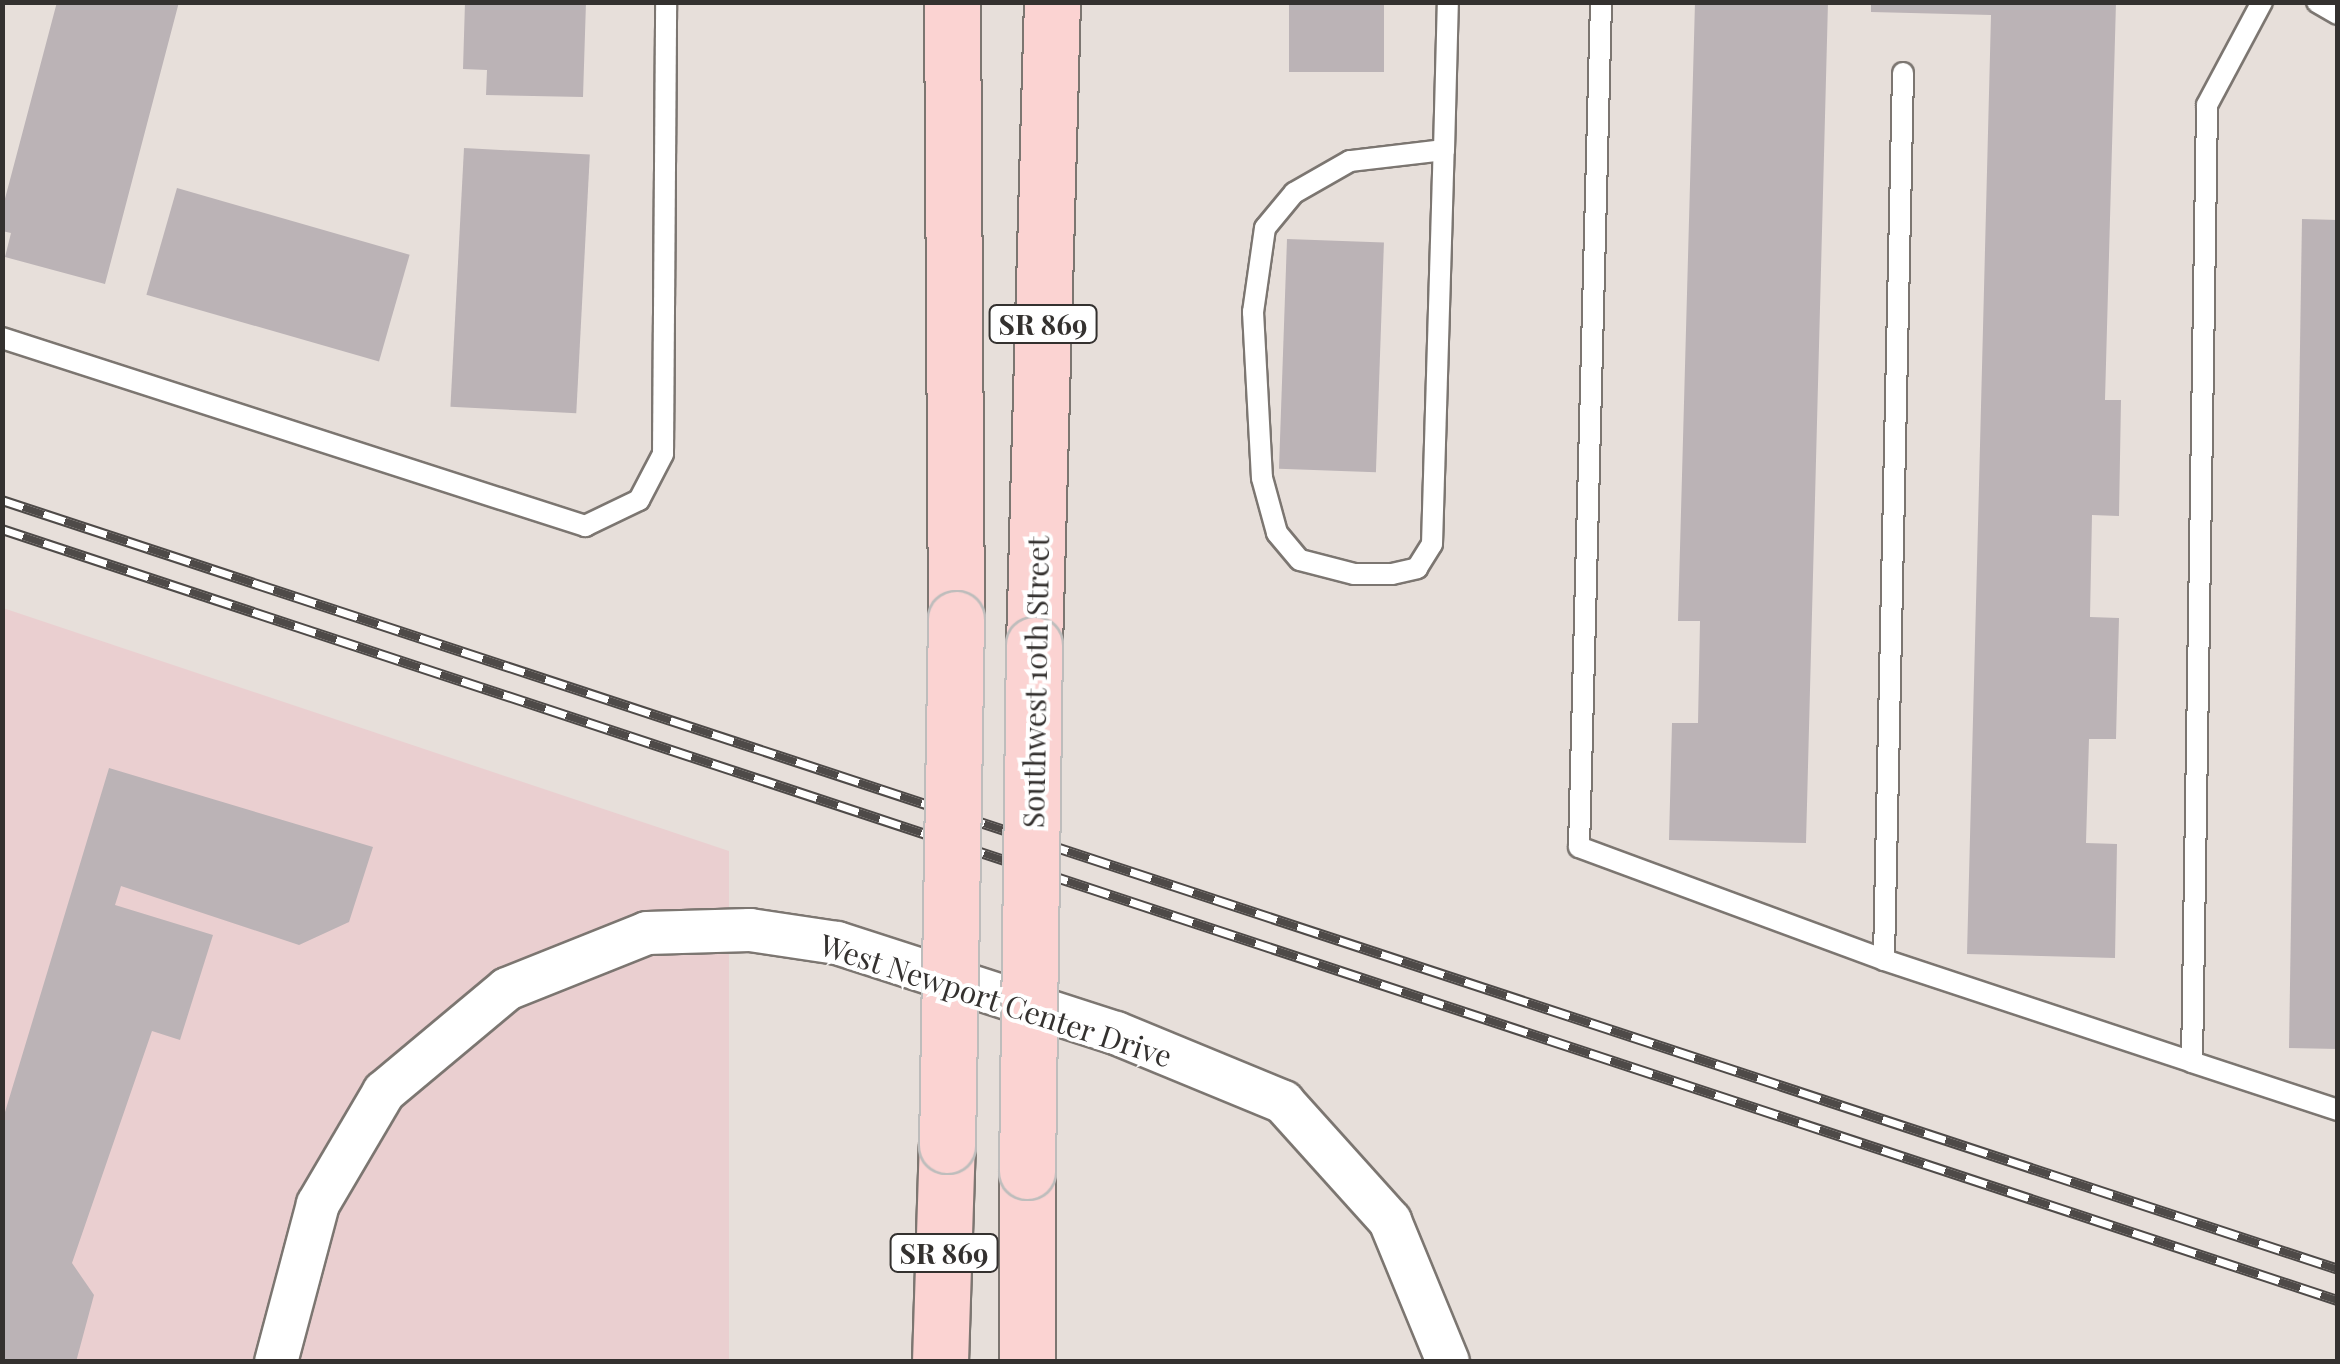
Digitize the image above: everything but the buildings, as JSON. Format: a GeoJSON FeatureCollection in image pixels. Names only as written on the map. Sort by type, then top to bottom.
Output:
{"type":"FeatureCollection","features":[{"type":"Feature","properties":{"kind":"main road","name":"SR 869"},"geometry":{"type":"LineString","coordinates":[[940,1362],[956,619],[952,2]]}},
{"type":"Feature","properties":{"kind":"main road","name":"Southwest 10th Street"},"geometry":{"type":"LineString","coordinates":[[1027,1362],[1034,644],[1052,2]]}},
{"type":"Feature","properties":{"kind":"street","name":"West Newport Center Drive"},"geometry":{"type":"LineString","coordinates":[[276,1362],[318,1204],[384,1092],[507,990],[648,933],[750,930],[837,943],[1116,1033],[1283,1102],[1390,1221],[1448,1362]]}},
{"type":"Feature","properties":{"kind":"lane"},"geometry":{"type":"LineString","coordinates":[[2,338],[584,526],[639,500],[663,454],[666,2]]}},
{"type":"Feature","properties":{"kind":"lane"},"geometry":{"type":"LineString","coordinates":[[1444,150],[1350,161],[1294,193],[1265,228],[1253,312],[1262,478],[1277,534],[1300,560],[1354,574],[1392,574],[1417,568],[1432,544],[1444,150],[1448,2]]}},
{"type":"Feature","properties":{"kind":"lane"},"geometry":{"type":"LineString","coordinates":[[1601,2],[1580,847],[1884,960],[2338,1110]]}},
{"type":"Feature","properties":{"kind":"lane"},"geometry":{"type":"LineString","coordinates":[[2192,1062],[2207,105],[2262,2]]}},
{"type":"Feature","properties":{"kind":"lane"},"geometry":{"type":"LineString","coordinates":[[2317,2],[2338,14]]}},
{"type":"Feature","properties":{"kind":"lane"},"geometry":{"type":"LineString","coordinates":[[1884,960],[1903,74]]}},
{"type":"Feature","properties":{"kind":"shaded area"},"geometry":{"type":"Polygon","coordinates":[[[3,608],[729,851],[729,1361],[3,1362],[3,608]]]}},
{"type":"Feature","properties":{"kind":"railway"},"geometry":{"type":"LineString","coordinates":[[2,500],[2338,1269]]}},
{"type":"Feature","properties":{"kind":"railway"},"geometry":{"type":"LineString","coordinates":[[2,529],[2338,1300]]}}]}
